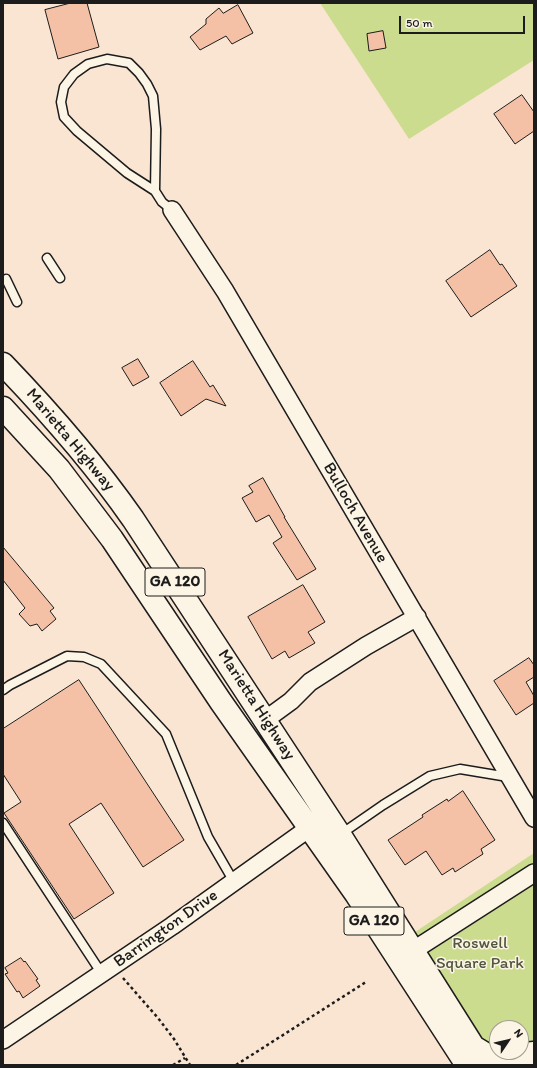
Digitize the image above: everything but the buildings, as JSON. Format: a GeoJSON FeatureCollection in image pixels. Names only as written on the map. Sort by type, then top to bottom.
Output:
{"type":"FeatureCollection","features":[{"type":"Feature","properties":{"kind":"highway","name":"Marietta Highway"},"geometry":{"type":"LineString","coordinates":[[3,364],[49,412],[108,483],[164,564],[414,950],[469,1055]]}},
{"type":"Feature","properties":{"kind":"highway","name":"Marietta Highway"},"geometry":{"type":"LineString","coordinates":[[3,408],[59,469],[112,539],[222,702],[356,894],[436,1016],[469,1055],[485,1065]]}},
{"type":"Feature","properties":{"kind":"highway"},"geometry":{"type":"LineString","coordinates":[[436,1016],[444,1036],[452,1065]]}},
{"type":"Feature","properties":{"kind":"highway"},"geometry":{"type":"LineString","coordinates":[[469,1055],[487,1055],[496,1057],[534,1053]]}},
{"type":"Feature","properties":{"kind":"street","name":"Bulloch Avenue"},"geometry":{"type":"LineString","coordinates":[[172,210],[225,291],[534,818]]}},
{"type":"Feature","properties":{"kind":"street"},"geometry":{"type":"LineString","coordinates":[[266,720],[291,701],[310,682],[366,646],[417,617]]}},
{"type":"Feature","properties":{"kind":"street","name":"Barrington Drive"},"geometry":{"type":"LineString","coordinates":[[3,1040],[172,926],[327,815]]}},
{"type":"Feature","properties":{"kind":"street"},"geometry":{"type":"LineString","coordinates":[[414,950],[534,873]]}},
{"type":"Feature","properties":{"kind":"lane"},"geometry":{"type":"LineString","coordinates":[[155,191],[156,129],[153,96],[150,90],[139,73],[129,64],[107,59],[88,64],[74,74],[64,86],[61,102],[64,118],[77,131],[127,173],[155,191],[162,202],[172,210]]}},
{"type":"Feature","properties":{"kind":"lane"},"geometry":{"type":"LineString","coordinates":[[47,258],[60,278]]}},
{"type":"Feature","properties":{"kind":"lane"},"geometry":{"type":"LineString","coordinates":[[6,279],[17,302]]}},
{"type":"Feature","properties":{"kind":"lane"},"geometry":{"type":"LineString","coordinates":[[3,690],[10,684],[68,656],[84,657],[101,664],[166,734],[208,837],[234,882]]}},
{"type":"Feature","properties":{"kind":"lane"},"geometry":{"type":"LineString","coordinates":[[340,834],[430,776],[460,769],[510,777]]}},
{"type":"Feature","properties":{"kind":"lane"},"geometry":{"type":"LineString","coordinates":[[3,823],[107,970]]}},
{"type":"Feature","properties":{"kind":"path"},"geometry":{"type":"LineString","coordinates":[[107,970],[128,983],[174,1039],[190,1065]]}},
{"type":"Feature","properties":{"kind":"path"},"geometry":{"type":"LineString","coordinates":[[236,1065],[366,982]]}},
{"type":"Feature","properties":{"kind":"path"},"geometry":{"type":"LineString","coordinates":[[174,1065],[185,1058]]}},
{"type":"Feature","properties":{"kind":"green space"},"geometry":{"type":"Polygon","coordinates":[[[320,3],[534,3],[534,60],[409,139],[320,3]]]}},
{"type":"Feature","properties":{"kind":"green space","name":"Roswell Square Park"},"geometry":{"type":"Polygon","coordinates":[[[534,853],[534,1065],[486,1065],[406,938],[534,853]]]}}]}
